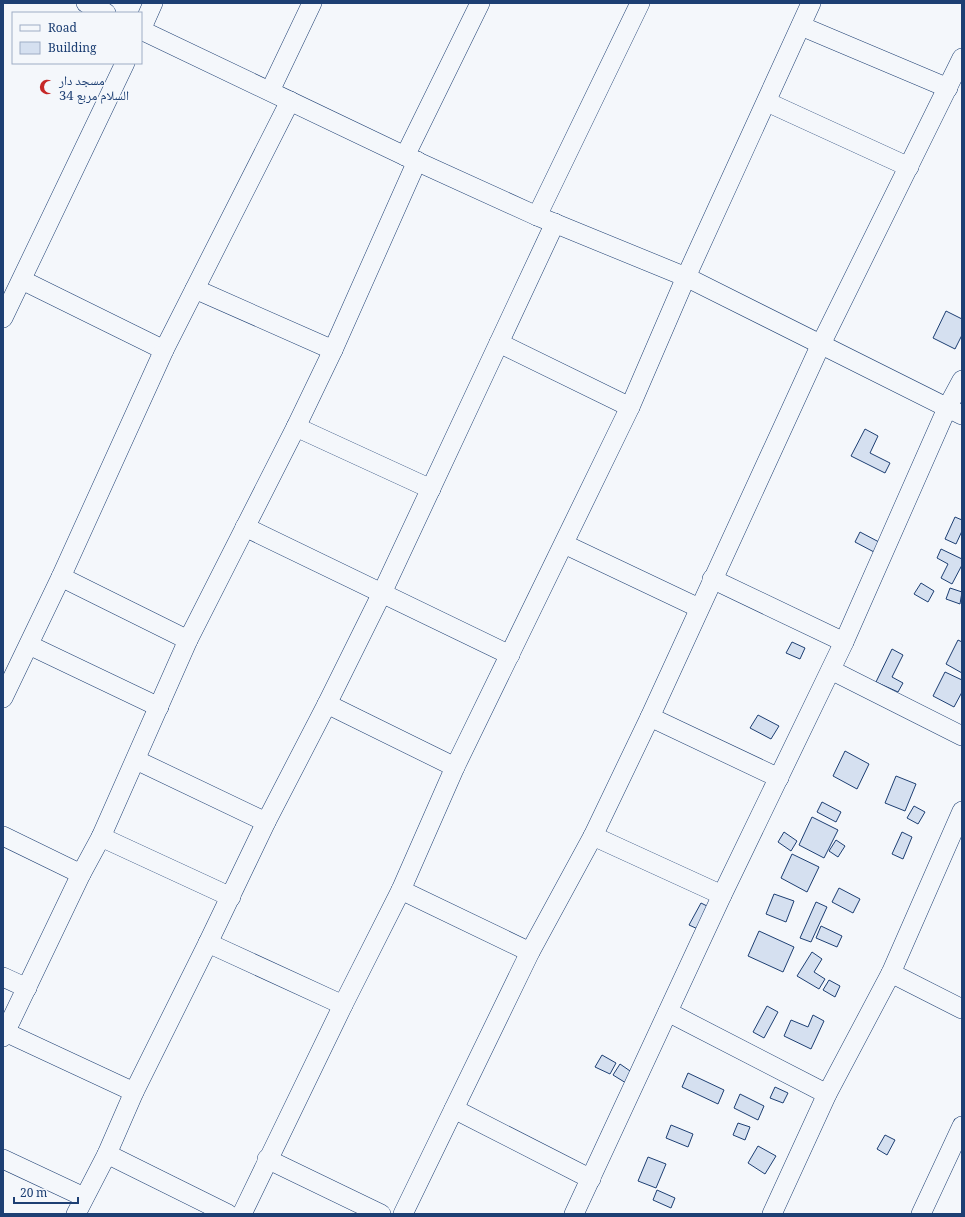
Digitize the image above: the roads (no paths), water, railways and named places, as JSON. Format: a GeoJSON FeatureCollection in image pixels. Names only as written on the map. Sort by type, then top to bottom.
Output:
{"type":"FeatureCollection","features":[{"type":"Feature","properties":{"kind":"street"},"geometry":{"type":"LineString","coordinates":[[86,3],[104,12]]}},
{"type":"Feature","properties":{"kind":"street"},"geometry":{"type":"LineString","coordinates":[[142,28],[153,3]]}},
{"type":"Feature","properties":{"kind":"street"},"geometry":{"type":"LineString","coordinates":[[270,91],[312,3]]}},
{"type":"Feature","properties":{"kind":"street"},"geometry":{"type":"LineString","coordinates":[[134,1092],[4,1034],[81,874],[101,837],[188,640],[296,427],[333,350],[411,158],[480,3]]}},
{"type":"Feature","properties":{"kind":"street"},"geometry":{"type":"LineString","coordinates":[[537,216],[640,3]]}},
{"type":"Feature","properties":{"kind":"street"},"geometry":{"type":"LineString","coordinates":[[242,1214],[267,1159],[401,890],[455,767],[630,407],[686,277],[812,3]]}},
{"type":"Feature","properties":{"kind":"street"},"geometry":{"type":"LineString","coordinates":[[801,26],[948,88]]}},
{"type":"Feature","properties":{"kind":"street"},"geometry":{"type":"LineString","coordinates":[[142,30],[537,216],[686,277],[955,411]]}},
{"type":"Feature","properties":{"kind":"street"},"geometry":{"type":"LineString","coordinates":[[403,1214],[530,952],[593,836],[650,717],[821,344],[962,58]]}},
{"type":"Feature","properties":{"kind":"street"},"geometry":{"type":"LineString","coordinates":[[3,318],[125,64]]}},
{"type":"Feature","properties":{"kind":"street"},"geometry":{"type":"LineString","coordinates":[[3,697],[61,577],[164,350],[290,101]]}},
{"type":"Feature","properties":{"kind":"street"},"geometry":{"type":"LineString","coordinates":[[767,102],[909,167]]}},
{"type":"Feature","properties":{"kind":"street"},"geometry":{"type":"LineString","coordinates":[[76,1214],[107,1154],[134,1092],[231,897],[266,822],[382,593],[555,223]]}},
{"type":"Feature","properties":{"kind":"street"},"geometry":{"type":"LineString","coordinates":[[22,280],[164,350]]}},
{"type":"Feature","properties":{"kind":"street"},"geometry":{"type":"LineString","coordinates":[[195,289],[333,350]]}},
{"type":"Feature","properties":{"kind":"street"},"geometry":{"type":"LineString","coordinates":[[499,343],[630,407]]}},
{"type":"Feature","properties":{"kind":"street"},"geometry":{"type":"LineString","coordinates":[[574,1214],[722,895],[955,411],[962,380]]}},
{"type":"Feature","properties":{"kind":"street"},"geometry":{"type":"LineString","coordinates":[[296,427],[431,489]]}},
{"type":"Feature","properties":{"kind":"street"},"geometry":{"type":"LineString","coordinates":[[245,527],[510,656]]}},
{"type":"Feature","properties":{"kind":"street"},"geometry":{"type":"LineString","coordinates":[[564,544],[699,608]]}},
{"type":"Feature","properties":{"kind":"street"},"geometry":{"type":"LineString","coordinates":[[61,577],[188,640]]}},
{"type":"Feature","properties":{"kind":"street"},"geometry":{"type":"LineString","coordinates":[[712,579],[844,642]]}},
{"type":"Feature","properties":{"kind":"street"},"geometry":{"type":"LineString","coordinates":[[29,645],[159,707]]}},
{"type":"Feature","properties":{"kind":"street"},"geometry":{"type":"LineString","coordinates":[[831,670],[962,736]]}},
{"type":"Feature","properties":{"kind":"street"},"geometry":{"type":"LineString","coordinates":[[327,704],[455,767]]}},
{"type":"Feature","properties":{"kind":"street"},"geometry":{"type":"LineString","coordinates":[[650,717],[779,778]]}},
{"type":"Feature","properties":{"kind":"street"},"geometry":{"type":"LineString","coordinates":[[136,760],[266,822]]}},
{"type":"Feature","properties":{"kind":"street"},"geometry":{"type":"LineString","coordinates":[[772,1214],[827,1094],[891,973],[962,811]]}},
{"type":"Feature","properties":{"kind":"street"},"geometry":{"type":"LineString","coordinates":[[3,836],[81,874]]}},
{"type":"Feature","properties":{"kind":"street"},"geometry":{"type":"LineString","coordinates":[[593,836],[722,895]]}},
{"type":"Feature","properties":{"kind":"street"},"geometry":{"type":"LineString","coordinates":[[101,837],[231,897]]}},
{"type":"Feature","properties":{"kind":"street"},"geometry":{"type":"LineString","coordinates":[[401,890],[530,952]]}},
{"type":"Feature","properties":{"kind":"street"},"geometry":{"type":"LineString","coordinates":[[208,943],[343,1005]]}},
{"type":"Feature","properties":{"kind":"street"},"geometry":{"type":"LineString","coordinates":[[891,973],[962,1009]]}},
{"type":"Feature","properties":{"kind":"street"},"geometry":{"type":"LineString","coordinates":[[3,977],[27,988]]}},
{"type":"Feature","properties":{"kind":"street"},"geometry":{"type":"LineString","coordinates":[[668,1012],[827,1094]]}},
{"type":"Feature","properties":{"kind":"street"},"geometry":{"type":"LineString","coordinates":[[454,1109],[591,1179]]}},
{"type":"Feature","properties":{"kind":"street"},"geometry":{"type":"LineString","coordinates":[[921,1214],[962,1126]]}},
{"type":"Feature","properties":{"kind":"street"},"geometry":{"type":"LineString","coordinates":[[107,1154],[228,1214]]}},
{"type":"Feature","properties":{"kind":"street"},"geometry":{"type":"LineString","coordinates":[[3,1159],[84,1197]]}},
{"type":"Feature","properties":{"kind":"street"},"geometry":{"type":"LineString","coordinates":[[267,1159],[381,1214]]}},
{"type":"Feature","properties":{"kind":"place","name":"مسجد دار السلام مربع 34"},"geometry":{"type":"Point","coordinates":[47,87]}}]}
